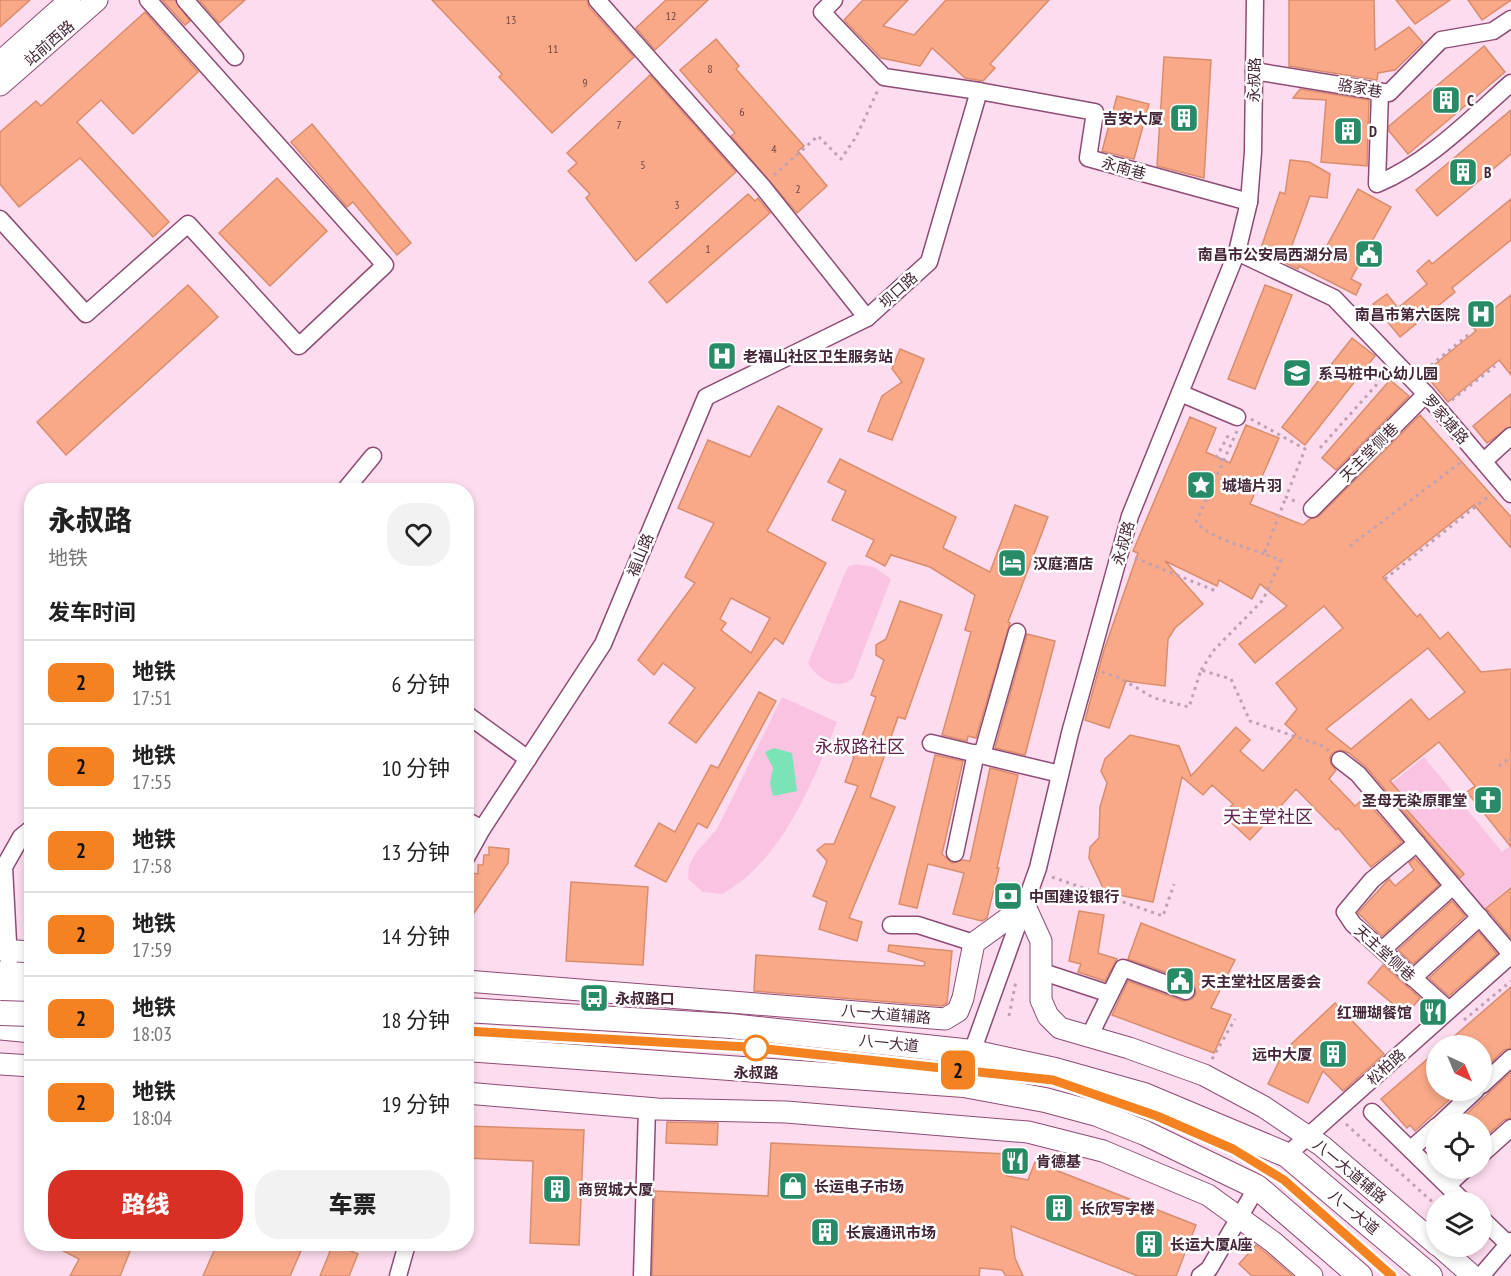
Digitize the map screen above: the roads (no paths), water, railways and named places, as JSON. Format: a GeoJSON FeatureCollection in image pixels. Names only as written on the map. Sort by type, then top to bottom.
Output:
{"type":"FeatureCollection","features":[{"type":"Feature","properties":{"kind":"highway"},"geometry":{"type":"LineString","coordinates":[[3,979],[24,990]]}},
{"type":"Feature","properties":{"kind":"highway","name":"八一大道"},"geometry":{"type":"LineString","coordinates":[[474,1010],[729,1026],[972,1052],[1055,1070],[1144,1095],[1287,1155],[1430,1276]]}},
{"type":"Feature","properties":{"kind":"highway"},"geometry":{"type":"LineString","coordinates":[[0,1013],[24,1014]]}},
{"type":"Feature","properties":{"kind":"highway"},"geometry":{"type":"LineString","coordinates":[[474,1050],[964,1085],[1045,1100],[1097,1114],[1145,1133],[1257,1187],[1360,1276]]}},
{"type":"Feature","properties":{"kind":"main road","name":"站前西路"},"geometry":{"type":"LineString","coordinates":[[0,62],[70,0]]}},
{"type":"Feature","properties":{"kind":"main road","name":"站前西路"},"geometry":{"type":"LineString","coordinates":[[0,85],[98,0]]}},
{"type":"Feature","properties":{"kind":"main road"},"geometry":{"type":"LineString","coordinates":[[974,943],[1025,906]]}},
{"type":"Feature","properties":{"kind":"main road","name":"八一大道辅路"},"geometry":{"type":"LineString","coordinates":[[1025,906],[1041,941],[1043,972],[1041,1000],[1048,1016],[1060,1028],[1204,1075],[1264,1107],[1308,1137],[1426,1236]]}},
{"type":"Feature","properties":{"kind":"main road","name":"八一大道辅路"},"geometry":{"type":"LineString","coordinates":[[474,982],[945,1019],[958,1011],[963,998],[974,943]]}},
{"type":"Feature","properties":{"kind":"main road"},"geometry":{"type":"LineString","coordinates":[[4,950],[24,951]]}},
{"type":"Feature","properties":{"kind":"main road"},"geometry":{"type":"LineString","coordinates":[[3,979],[24,975]]}},
{"type":"Feature","properties":{"kind":"main road"},"geometry":{"type":"LineString","coordinates":[[0,1029],[24,1031]]}},
{"type":"Feature","properties":{"kind":"main road"},"geometry":{"type":"LineString","coordinates":[[0,1064],[24,1066]]}},
{"type":"Feature","properties":{"kind":"main road"},"geometry":{"type":"LineString","coordinates":[[474,1094],[647,1108],[786,1112],[1028,1132],[1103,1151],[1208,1195],[1274,1242],[1312,1276]]}},
{"type":"Feature","properties":{"kind":"main road","name":"八一大道辅路"},"geometry":{"type":"LineString","coordinates":[[1451,1257],[1473,1276]]}},
{"type":"Feature","properties":{"kind":"street"},"geometry":{"type":"LineString","coordinates":[[0,219],[86,314],[188,224],[299,346],[385,265],[148,0]]}},
{"type":"Feature","properties":{"kind":"street"},"geometry":{"type":"LineString","coordinates":[[185,0],[235,57]]}},
{"type":"Feature","properties":{"kind":"street","name":"坝口路"},"geometry":{"type":"LineString","coordinates":[[597,0],[762,186],[867,318],[929,262],[979,91]]}},
{"type":"Feature","properties":{"kind":"street"},"geometry":{"type":"LineString","coordinates":[[834,0],[822,12],[884,77],[979,91]]}},
{"type":"Feature","properties":{"kind":"street","name":"永叔路"},"geometry":{"type":"LineString","coordinates":[[964,1085],[972,1052],[1036,872],[1060,774],[1130,516],[1237,252],[1249,202],[1253,153],[1255,0]]}},
{"type":"Feature","properties":{"kind":"street","name":"骆家巷"},"geometry":{"type":"LineString","coordinates":[[1254,70],[1389,93],[1441,40],[1493,31],[1511,19]]}},
{"type":"Feature","properties":{"kind":"street"},"geometry":{"type":"LineString","coordinates":[[1380,92],[1377,184],[1402,173],[1431,152],[1511,83]]}},
{"type":"Feature","properties":{"kind":"street","name":"永南巷"},"geometry":{"type":"LineString","coordinates":[[979,91],[1095,112],[1088,158],[1249,202]]}},
{"type":"Feature","properties":{"kind":"street","name":"罗家塘路"},"geometry":{"type":"LineString","coordinates":[[1237,252],[1334,298],[1426,394],[1507,489]]}},
{"type":"Feature","properties":{"kind":"street","name":"福山路"},"geometry":{"type":"LineString","coordinates":[[474,844],[603,644],[705,398],[867,318]]}},
{"type":"Feature","properties":{"kind":"street"},"geometry":{"type":"LineString","coordinates":[[1180,393],[1242,420]]}},
{"type":"Feature","properties":{"kind":"street","name":"天主堂侧巷"},"geometry":{"type":"LineString","coordinates":[[1312,509],[1426,394]]}},
{"type":"Feature","properties":{"kind":"street"},"geometry":{"type":"LineString","coordinates":[[1479,456],[1511,436]]}},
{"type":"Feature","properties":{"kind":"street"},"geometry":{"type":"LineString","coordinates":[[351,483],[374,456]]}},
{"type":"Feature","properties":{"kind":"street"},"geometry":{"type":"LineString","coordinates":[[955,853],[979,754],[1017,632]]}},
{"type":"Feature","properties":{"kind":"street"},"geometry":{"type":"LineString","coordinates":[[474,720],[528,759]]}},
{"type":"Feature","properties":{"kind":"street"},"geometry":{"type":"LineString","coordinates":[[932,743],[1060,774]]}},
{"type":"Feature","properties":{"kind":"street"},"geometry":{"type":"LineString","coordinates":[[1340,760],[1358,774],[1511,955]]}},
{"type":"Feature","properties":{"kind":"street"},"geometry":{"type":"LineString","coordinates":[[474,824],[482,829]]}},
{"type":"Feature","properties":{"kind":"street"},"geometry":{"type":"LineString","coordinates":[[3,979],[4,867],[24,835]]}},
{"type":"Feature","properties":{"kind":"street","name":"天主堂侧巷"},"geometry":{"type":"LineString","coordinates":[[1417,843],[1372,880],[1345,912],[1353,924],[1449,1011]]}},
{"type":"Feature","properties":{"kind":"street"},"geometry":{"type":"LineString","coordinates":[[1382,950],[1453,886]]}},
{"type":"Feature","properties":{"kind":"street"},"geometry":{"type":"LineString","coordinates":[[1413,978],[1480,917]]}},
{"type":"Feature","properties":{"kind":"street"},"geometry":{"type":"LineString","coordinates":[[891,925],[918,925],[974,943]]}},
{"type":"Feature","properties":{"kind":"street","name":"松柏路"},"geometry":{"type":"LineString","coordinates":[[1287,1155],[1511,955]]}},
{"type":"Feature","properties":{"kind":"street"},"geometry":{"type":"LineString","coordinates":[[1089,1037],[1123,968],[1186,992]]}},
{"type":"Feature","properties":{"kind":"street"},"geometry":{"type":"LineString","coordinates":[[1043,972],[1110,994]]}},
{"type":"Feature","properties":{"kind":"street"},"geometry":{"type":"LineString","coordinates":[[1492,1076],[1511,1058]]}},
{"type":"Feature","properties":{"kind":"street"},"geometry":{"type":"LineString","coordinates":[[1451,1113],[1464,1101]]}},
{"type":"Feature","properties":{"kind":"street"},"geometry":{"type":"LineString","coordinates":[[642,1276],[647,1108]]}},
{"type":"Feature","properties":{"kind":"street"},"geometry":{"type":"LineString","coordinates":[[1372,1112],[1454,1191]]}},
{"type":"Feature","properties":{"kind":"street"},"geometry":{"type":"LineString","coordinates":[[1492,1145],[1511,1128]]}},
{"type":"Feature","properties":{"kind":"street"},"geometry":{"type":"LineString","coordinates":[[1411,1149],[1426,1136]]}},
{"type":"Feature","properties":{"kind":"street"},"geometry":{"type":"LineString","coordinates":[[1448,1185],[1454,1179]]}},
{"type":"Feature","properties":{"kind":"street"},"geometry":{"type":"LineString","coordinates":[[1200,1276],[1209,1269],[1257,1187]]}},
{"type":"Feature","properties":{"kind":"street"},"geometry":{"type":"LineString","coordinates":[[1481,1276],[1510,1243],[1492,1228]]}},
{"type":"Feature","properties":{"kind":"street"},"geometry":{"type":"LineString","coordinates":[[398,1276],[405,1251]]}},
{"type":"Feature","properties":{"kind":"metro line","name":"2"},"geometry":{"type":"LineString","coordinates":[[474,1032],[747,1047],[1053,1080],[1157,1116],[1233,1149],[1284,1180],[1392,1276]]}},
{"type":"Feature","properties":{"kind":"place","name":"C"},"geometry":{"type":"Point","coordinates":[1446,100]}},
{"type":"Feature","properties":{"kind":"place","name":"吉安大厦"},"geometry":{"type":"Point","coordinates":[1184,118]}},
{"type":"Feature","properties":{"kind":"place","name":"D"},"geometry":{"type":"Point","coordinates":[1348,131]}},
{"type":"Feature","properties":{"kind":"place","name":"B"},"geometry":{"type":"Point","coordinates":[1463,172]}},
{"type":"Feature","properties":{"kind":"place","name":"南昌市公安局西湖分局"},"geometry":{"type":"Point","coordinates":[1369,254]}},
{"type":"Feature","properties":{"kind":"place","name":"南昌市第六医院"},"geometry":{"type":"Point","coordinates":[1481,314]}},
{"type":"Feature","properties":{"kind":"place","name":"老福山社区卫生服务站"},"geometry":{"type":"Point","coordinates":[722,356]}},
{"type":"Feature","properties":{"kind":"place","name":"系马桩中心幼儿园"},"geometry":{"type":"Point","coordinates":[1297,373]}},
{"type":"Feature","properties":{"kind":"place","name":"城墙片羽"},"geometry":{"type":"Point","coordinates":[1201,485]}},
{"type":"Feature","properties":{"kind":"place","name":"汉庭酒店"},"geometry":{"type":"Point","coordinates":[1012,563]}},
{"type":"Feature","properties":{"kind":"place","name":"圣母无染原罪堂"},"geometry":{"type":"Point","coordinates":[1488,800]}},
{"type":"Feature","properties":{"kind":"place","name":"中国建设银行"},"geometry":{"type":"Point","coordinates":[1008,896]}},
{"type":"Feature","properties":{"kind":"place","name":"天主堂社区居委会"},"geometry":{"type":"Point","coordinates":[1180,981]}},
{"type":"Feature","properties":{"kind":"place","name":"永叔路口"},"geometry":{"type":"Point","coordinates":[594,998]}},
{"type":"Feature","properties":{"kind":"place","name":"红珊瑚餐馆"},"geometry":{"type":"Point","coordinates":[1433,1012]}},
{"type":"Feature","properties":{"kind":"place","name":"永叔路"},"geometry":{"type":"Point","coordinates":[756,1048]}},
{"type":"Feature","properties":{"kind":"place","name":"远中大厦"},"geometry":{"type":"Point","coordinates":[1333,1054]}},
{"type":"Feature","properties":{"kind":"place","name":"肯德基"},"geometry":{"type":"Point","coordinates":[1015,1161]}},
{"type":"Feature","properties":{"kind":"place","name":"长运电子市场"},"geometry":{"type":"Point","coordinates":[793,1186]}},
{"type":"Feature","properties":{"kind":"place","name":"商贸城大厦"},"geometry":{"type":"Point","coordinates":[557,1189]}},
{"type":"Feature","properties":{"kind":"place","name":"长欣写字楼"},"geometry":{"type":"Point","coordinates":[1059,1208]}},
{"type":"Feature","properties":{"kind":"place","name":"长宸通讯市场"},"geometry":{"type":"Point","coordinates":[825,1232]}},
{"type":"Feature","properties":{"kind":"place","name":"长运大厦A座"},"geometry":{"type":"Point","coordinates":[1149,1244]}},
{"type":"Feature","properties":{"kind":"district","name":"永叔路社区"},"geometry":{"type":"Point","coordinates":[860,746]}},
{"type":"Feature","properties":{"kind":"district","name":"天主堂社区"},"geometry":{"type":"Point","coordinates":[1268,816]}}]}
